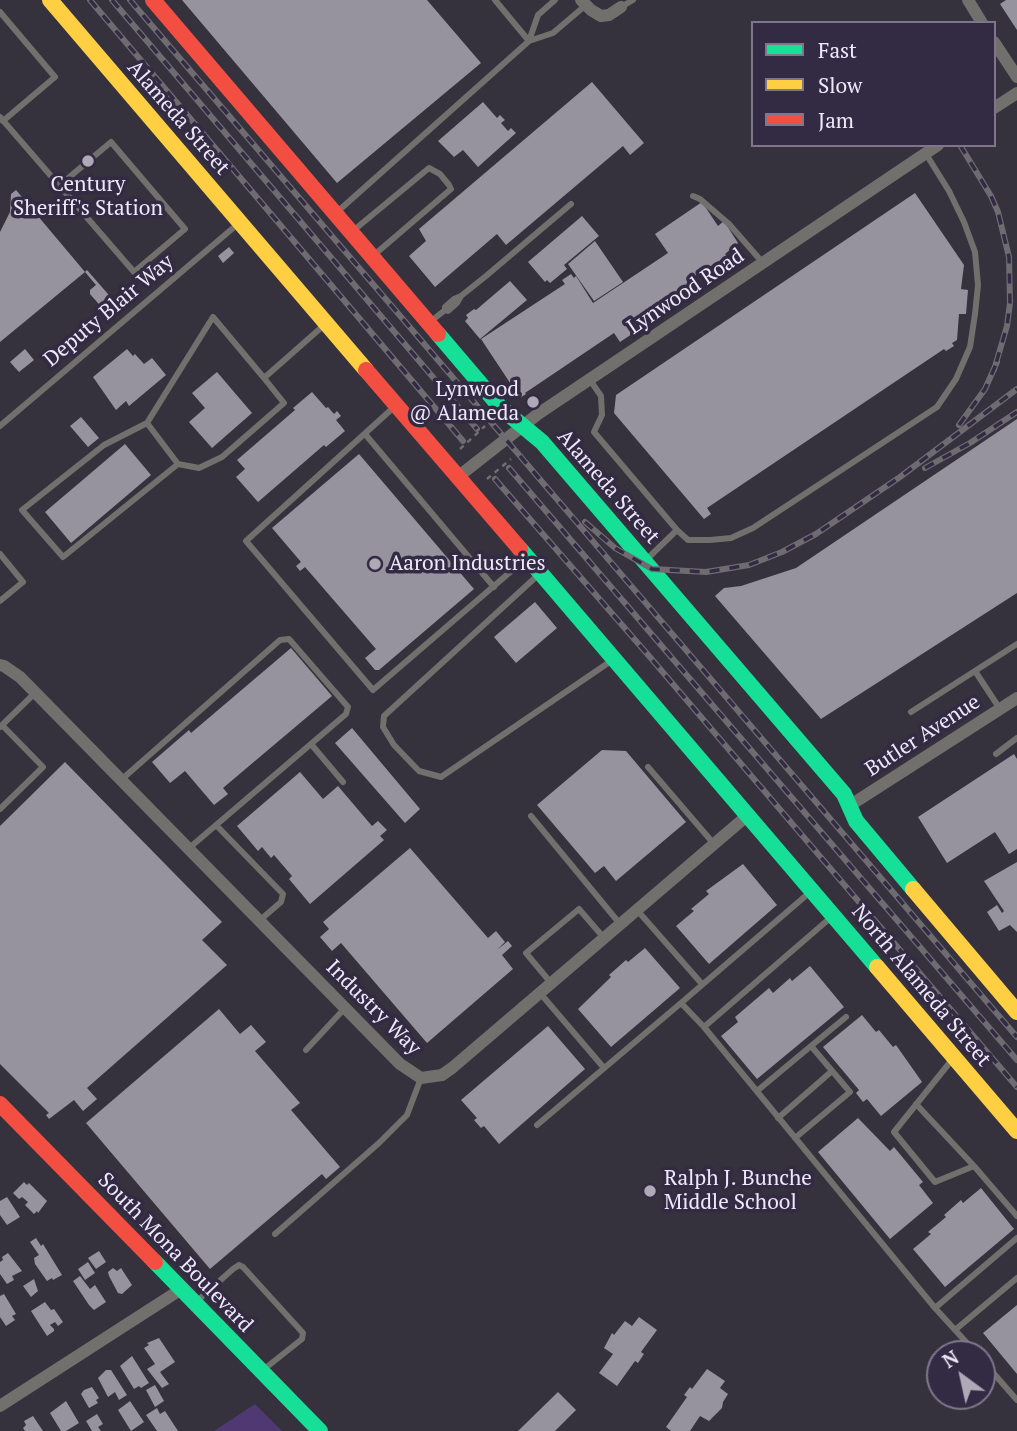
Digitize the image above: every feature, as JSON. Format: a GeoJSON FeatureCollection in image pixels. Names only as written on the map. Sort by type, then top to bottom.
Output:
{"type":"FeatureCollection","features":[{"type":"Feature","properties":{"kind":"street","name":"Alameda Street"},"geometry":{"type":"LineString","coordinates":[[50,0],[816,896]]}},
{"type":"Feature","properties":{"kind":"street","name":"Alameda Street"},"geometry":{"type":"LineString","coordinates":[[153,0],[504,411],[542,442],[844,794],[856,821],[1017,1012]]}},
{"type":"Feature","properties":{"kind":"street"},"geometry":{"type":"LineString","coordinates":[[968,0],[981,21]]}},
{"type":"Feature","properties":{"kind":"street"},"geometry":{"type":"LineString","coordinates":[[584,2],[595,13],[604,16],[621,8]]}},
{"type":"Feature","properties":{"kind":"street"},"geometry":{"type":"LineString","coordinates":[[996,44],[1017,77]]}},
{"type":"Feature","properties":{"kind":"street"},"geometry":{"type":"LineString","coordinates":[[996,107],[1017,93]]}},
{"type":"Feature","properties":{"kind":"street","name":"Lynwood Road"},"geometry":{"type":"LineString","coordinates":[[459,476],[521,426],[935,147]]}},
{"type":"Feature","properties":{"kind":"street","name":"Industry Way"},"geometry":{"type":"LineString","coordinates":[[0,665],[13,671],[36,692],[400,1064],[421,1079],[442,1075],[452,1068],[748,815]]}},
{"type":"Feature","properties":{"kind":"street","name":"Butler Avenue"},"geometry":{"type":"LineString","coordinates":[[849,806],[1017,698]]}},
{"type":"Feature","properties":{"kind":"street","name":"North Alameda Street"},"geometry":{"type":"LineString","coordinates":[[816,896],[1017,1131]]}},
{"type":"Feature","properties":{"kind":"street","name":"South Mona Boulevard"},"geometry":{"type":"LineString","coordinates":[[0,1104],[320,1431]]}},
{"type":"Feature","properties":{"kind":"street"},"geometry":{"type":"LineString","coordinates":[[0,1406],[180,1290]]}},
{"type":"Feature","properties":{"kind":"lane"},"geometry":{"type":"LineString","coordinates":[[495,0],[529,41]]}},
{"type":"Feature","properties":{"kind":"lane"},"geometry":{"type":"LineString","coordinates":[[529,41],[538,15],[555,0]]}},
{"type":"Feature","properties":{"kind":"lane"},"geometry":{"type":"LineString","coordinates":[[621,8],[633,0]]}},
{"type":"Feature","properties":{"kind":"lane"},"geometry":{"type":"LineString","coordinates":[[335,214],[529,41],[553,33],[584,2]]}},
{"type":"Feature","properties":{"kind":"lane"},"geometry":{"type":"LineString","coordinates":[[0,12],[55,77],[2,119],[134,272],[185,229],[111,142],[60,185]]}},
{"type":"Feature","properties":{"kind":"lane"},"geometry":{"type":"LineString","coordinates":[[590,380],[601,396],[602,415],[594,432],[688,540],[731,538],[753,528],[937,407],[956,379],[970,347],[978,285],[975,252],[964,222],[926,154]]}},
{"type":"Feature","properties":{"kind":"lane"},"geometry":{"type":"LineString","coordinates":[[351,232],[429,168],[440,174],[451,189],[372,256]]}},
{"type":"Feature","properties":{"kind":"lane"},"geometry":{"type":"LineString","coordinates":[[693,196],[729,223],[762,263]]}},
{"type":"Feature","properties":{"kind":"lane"},"geometry":{"type":"LineString","coordinates":[[429,323],[445,310],[448,311],[461,296],[571,204]]}},
{"type":"Feature","properties":{"kind":"lane","name":"Deputy Blair Way"},"geometry":{"type":"LineString","coordinates":[[0,426],[240,222]]}},
{"type":"Feature","properties":{"kind":"lane"},"geometry":{"type":"LineString","coordinates":[[147,423],[178,464],[199,468],[222,457],[284,403],[213,317],[147,423],[104,445],[22,510],[63,557],[178,464]]}},
{"type":"Feature","properties":{"kind":"lane"},"geometry":{"type":"LineString","coordinates":[[264,378],[327,323]]}},
{"type":"Feature","properties":{"kind":"lane"},"geometry":{"type":"LineString","coordinates":[[397,404],[246,541],[373,690],[528,557]]}},
{"type":"Feature","properties":{"kind":"lane"},"geometry":{"type":"LineString","coordinates":[[365,434],[494,587]]}},
{"type":"Feature","properties":{"kind":"lane"},"geometry":{"type":"LineString","coordinates":[[645,561],[677,530]]}},
{"type":"Feature","properties":{"kind":"lane"},"geometry":{"type":"LineString","coordinates":[[0,554],[23,582],[0,601]]}},
{"type":"Feature","properties":{"kind":"lane"},"geometry":{"type":"LineString","coordinates":[[541,572],[384,716],[383,727],[394,745],[419,771],[441,777],[614,659]]}},
{"type":"Feature","properties":{"kind":"lane"},"geometry":{"type":"LineString","coordinates":[[121,780],[280,640],[289,639],[348,707],[346,714],[188,849]]}},
{"type":"Feature","properties":{"kind":"lane"},"geometry":{"type":"LineString","coordinates":[[911,712],[1017,643]]}},
{"type":"Feature","properties":{"kind":"lane"},"geometry":{"type":"LineString","coordinates":[[975,671],[1000,709]]}},
{"type":"Feature","properties":{"kind":"lane"},"geometry":{"type":"LineString","coordinates":[[0,809],[43,767],[1,726],[36,692]]}},
{"type":"Feature","properties":{"kind":"lane"},"geometry":{"type":"LineString","coordinates":[[996,754],[1017,738]]}},
{"type":"Feature","properties":{"kind":"lane"},"geometry":{"type":"LineString","coordinates":[[311,744],[343,782]]}},
{"type":"Feature","properties":{"kind":"lane"},"geometry":{"type":"LineString","coordinates":[[648,766],[714,844]]}},
{"type":"Feature","properties":{"kind":"lane"},"geometry":{"type":"LineString","coordinates":[[531,816],[620,924]]}},
{"type":"Feature","properties":{"kind":"lane"},"geometry":{"type":"LineString","coordinates":[[216,825],[283,894],[281,902],[259,922]]}},
{"type":"Feature","properties":{"kind":"lane"},"geometry":{"type":"LineString","coordinates":[[537,1125],[702,984],[816,896]]}},
{"type":"Feature","properties":{"kind":"lane"},"geometry":{"type":"LineString","coordinates":[[551,983],[526,953],[579,909],[604,938]]}},
{"type":"Feature","properties":{"kind":"lane"},"geometry":{"type":"LineString","coordinates":[[637,910],[702,984]]}},
{"type":"Feature","properties":{"kind":"lane"},"geometry":{"type":"LineString","coordinates":[[704,1027],[833,915]]}},
{"type":"Feature","properties":{"kind":"lane"},"geometry":{"type":"LineString","coordinates":[[540,993],[604,1068]]}},
{"type":"Feature","properties":{"kind":"lane"},"geometry":{"type":"LineString","coordinates":[[681,1003],[704,1027],[964,1340]]}},
{"type":"Feature","properties":{"kind":"lane"},"geometry":{"type":"LineString","coordinates":[[306,1050],[345,1008]]}},
{"type":"Feature","properties":{"kind":"lane"},"geometry":{"type":"LineString","coordinates":[[757,1091],[846,1017]]}},
{"type":"Feature","properties":{"kind":"lane"},"geometry":{"type":"LineString","coordinates":[[795,1138],[850,1092],[811,1046]]}},
{"type":"Feature","properties":{"kind":"lane"},"geometry":{"type":"LineString","coordinates":[[954,1057],[894,1132],[935,1182],[974,1166]]}},
{"type":"Feature","properties":{"kind":"lane"},"geometry":{"type":"LineString","coordinates":[[778,1118],[832,1071]]}},
{"type":"Feature","properties":{"kind":"lane"},"geometry":{"type":"LineString","coordinates":[[275,1234],[407,1115],[421,1079]]}},
{"type":"Feature","properties":{"kind":"lane"},"geometry":{"type":"LineString","coordinates":[[916,1104],[1017,1216]]}},
{"type":"Feature","properties":{"kind":"lane"},"geometry":{"type":"LineString","coordinates":[[935,1308],[1017,1238]]}},
{"type":"Feature","properties":{"kind":"lane"},"geometry":{"type":"LineString","coordinates":[[195,1304],[233,1269],[239,1265],[243,1267],[303,1333],[302,1339],[261,1371]]}},
{"type":"Feature","properties":{"kind":"lane"},"geometry":{"type":"LineString","coordinates":[[955,1330],[1017,1278]]}},
{"type":"Feature","properties":{"kind":"lane"},"geometry":{"type":"LineString","coordinates":[[996,1376],[1017,1400]]}},
{"type":"Feature","properties":{"kind":"path"},"geometry":{"type":"LineString","coordinates":[[460,449],[485,426]]}},
{"type":"Feature","properties":{"kind":"path"},"geometry":{"type":"LineString","coordinates":[[487,479],[511,459]]}},
{"type":"Feature","properties":{"kind":"shaded area"},"geometry":{"type":"Polygon","coordinates":[[[255,1404],[282,1431],[214,1431],[255,1404]]]}},
{"type":"Feature","properties":{"kind":"building"},"geometry":{"type":"Polygon","coordinates":[[[182,0],[427,0],[481,63],[337,183],[182,0]]]}},
{"type":"Feature","properties":{"kind":"building"},"geometry":{"type":"Polygon","coordinates":[[[1006,0],[1017,0],[1017,30],[1000,4],[1006,0]]]}},
{"type":"Feature","properties":{"kind":"building"},"geometry":{"type":"Polygon","coordinates":[[[592,82],[644,143],[630,155],[623,146],[506,245],[497,234],[435,287],[409,256],[426,241],[419,229],[592,82]]]}},
{"type":"Feature","properties":{"kind":"building"},"geometry":{"type":"Polygon","coordinates":[[[483,102],[497,118],[500,115],[505,120],[501,123],[508,131],[511,128],[516,133],[478,167],[463,150],[454,157],[438,141],[483,102]]]}},
{"type":"Feature","properties":{"kind":"building"},"geometry":{"type":"Polygon","coordinates":[[[16,190],[85,272],[0,342],[0,232],[10,212],[11,194],[16,190]]]}},
{"type":"Feature","properties":{"kind":"building"},"geometry":{"type":"Polygon","coordinates":[[[915,193],[964,265],[961,289],[968,290],[966,314],[959,314],[957,340],[952,343],[954,346],[946,351],[944,349],[707,508],[711,514],[704,519],[614,413],[616,395],[915,193]]]}},
{"type":"Feature","properties":{"kind":"building"},"geometry":{"type":"Polygon","coordinates":[[[702,202],[718,226],[724,221],[738,243],[725,254],[727,256],[687,281],[695,292],[620,342],[614,333],[520,398],[481,339],[565,284],[562,280],[571,274],[574,278],[576,276],[593,303],[668,253],[655,234],[702,202]]]}},
{"type":"Feature","properties":{"kind":"building"},"geometry":{"type":"Polygon","coordinates":[[[582,216],[599,236],[564,265],[567,269],[550,283],[547,280],[545,282],[528,262],[582,216]]]}},
{"type":"Feature","properties":{"kind":"building"},"geometry":{"type":"Polygon","coordinates":[[[595,241],[623,282],[594,301],[568,264],[595,241]]]}},
{"type":"Feature","properties":{"kind":"building"},"geometry":{"type":"Polygon","coordinates":[[[229,247],[234,253],[223,263],[218,256],[229,247]]]}},
{"type":"Feature","properties":{"kind":"building"},"geometry":{"type":"Polygon","coordinates":[[[87,270],[122,310],[111,318],[90,294],[90,290],[96,285],[85,272],[87,270]]]}},
{"type":"Feature","properties":{"kind":"building"},"geometry":{"type":"Polygon","coordinates":[[[510,281],[527,300],[480,339],[465,321],[468,318],[466,315],[476,310],[510,281]]]}},
{"type":"Feature","properties":{"kind":"building"},"geometry":{"type":"Polygon","coordinates":[[[25,349],[34,360],[19,372],[10,362],[25,349]]]}},
{"type":"Feature","properties":{"kind":"building"},"geometry":{"type":"Polygon","coordinates":[[[127,349],[144,364],[152,358],[166,375],[129,406],[126,401],[116,410],[93,377],[127,349]]]}},
{"type":"Feature","properties":{"kind":"building"},"geometry":{"type":"Polygon","coordinates":[[[217,372],[252,413],[212,448],[189,422],[205,408],[192,393],[217,372]]]}},
{"type":"Feature","properties":{"kind":"building"},"geometry":{"type":"Polygon","coordinates":[[[312,392],[326,408],[334,414],[337,411],[341,416],[336,420],[345,431],[326,447],[324,445],[258,502],[236,477],[245,469],[237,460],[312,392]]]}},
{"type":"Feature","properties":{"kind":"building"},"geometry":{"type":"Polygon","coordinates":[[[81,417],[99,438],[88,447],[70,426],[81,417]]]}},
{"type":"Feature","properties":{"kind":"building"},"geometry":{"type":"Polygon","coordinates":[[[1017,419],[1017,593],[821,719],[715,596],[724,588],[741,586],[796,568],[1017,419]]]}},
{"type":"Feature","properties":{"kind":"building"},"geometry":{"type":"Polygon","coordinates":[[[125,444],[151,475],[71,543],[45,512],[125,444]]]}},
{"type":"Feature","properties":{"kind":"building","name":"Aaron Industries"},"geometry":{"type":"Polygon","coordinates":[[[359,454],[474,589],[379,670],[375,670],[365,658],[376,649],[305,567],[300,571],[296,566],[301,562],[272,528],[359,454]]]}},
{"type":"Feature","properties":{"kind":"building"},"geometry":{"type":"Polygon","coordinates":[[[535,602],[557,628],[516,663],[494,637],[535,602]]]}},
{"type":"Feature","properties":{"kind":"building"},"geometry":{"type":"Polygon","coordinates":[[[291,648],[332,696],[223,788],[228,794],[214,805],[185,771],[170,783],[152,762],[189,730],[191,733],[291,648]]]}},
{"type":"Feature","properties":{"kind":"building"},"geometry":{"type":"Polygon","coordinates":[[[352,728],[420,809],[405,823],[335,743],[352,728]]]}},
{"type":"Feature","properties":{"kind":"building"},"geometry":{"type":"Polygon","coordinates":[[[602,750],[626,751],[686,822],[616,881],[604,866],[595,873],[537,805],[602,750]]]}},
{"type":"Feature","properties":{"kind":"building"},"geometry":{"type":"Polygon","coordinates":[[[1014,754],[1017,759],[1017,849],[1009,854],[995,832],[947,863],[918,817],[1014,754]]]}},
{"type":"Feature","properties":{"kind":"building"},"geometry":{"type":"Polygon","coordinates":[[[65,762],[222,922],[202,940],[227,965],[87,1088],[97,1099],[83,1111],[74,1100],[49,1119],[46,1115],[49,1113],[0,1064],[0,826],[65,762]]]}},
{"type":"Feature","properties":{"kind":"building"},"geometry":{"type":"Polygon","coordinates":[[[300,772],[323,799],[338,786],[372,826],[378,821],[387,830],[380,836],[384,840],[310,904],[289,879],[292,876],[274,855],[271,858],[262,847],[258,851],[237,826],[300,772]]]}},
{"type":"Feature","properties":{"kind":"building"},"geometry":{"type":"Polygon","coordinates":[[[410,848],[488,938],[496,931],[505,942],[497,950],[508,941],[512,946],[502,955],[513,969],[427,1043],[341,943],[332,951],[320,937],[329,929],[323,922],[410,848]]]}},
{"type":"Feature","properties":{"kind":"building"},"geometry":{"type":"Polygon","coordinates":[[[1017,862],[1017,932],[1010,925],[999,931],[987,912],[997,905],[1002,913],[1004,911],[984,881],[1017,862]]]}},
{"type":"Feature","properties":{"kind":"building"},"geometry":{"type":"Polygon","coordinates":[[[743,864],[777,905],[709,964],[676,926],[709,894],[706,891],[743,864]]]}},
{"type":"Feature","properties":{"kind":"building"},"geometry":{"type":"Polygon","coordinates":[[[645,948],[680,988],[611,1047],[578,1009],[611,977],[609,975],[645,948]]]}},
{"type":"Feature","properties":{"kind":"building"},"geometry":{"type":"Polygon","coordinates":[[[810,966],[844,1007],[757,1079],[721,1036],[738,1022],[735,1017],[769,988],[773,993],[810,966]]]}},
{"type":"Feature","properties":{"kind":"building"},"geometry":{"type":"Polygon","coordinates":[[[219,1009],[240,1034],[251,1025],[266,1042],[255,1051],[300,1103],[291,1110],[340,1167],[326,1179],[322,1174],[210,1269],[86,1123],[219,1009]]]}},
{"type":"Feature","properties":{"kind":"building"},"geometry":{"type":"Polygon","coordinates":[[[862,1015],[893,1047],[896,1045],[922,1082],[881,1116],[867,1099],[863,1102],[856,1093],[859,1090],[823,1047],[862,1015]]]}},
{"type":"Feature","properties":{"kind":"building"},"geometry":{"type":"Polygon","coordinates":[[[548,1026],[585,1069],[499,1144],[484,1126],[481,1128],[474,1120],[477,1118],[461,1100],[548,1026]]]}},
{"type":"Feature","properties":{"kind":"building"},"geometry":{"type":"Polygon","coordinates":[[[858,1118],[890,1151],[894,1147],[923,1182],[919,1185],[933,1203],[890,1239],[818,1152],[858,1118]]]}},
{"type":"Feature","properties":{"kind":"building"},"geometry":{"type":"Polygon","coordinates":[[[24,1182],[27,1185],[29,1183],[47,1201],[38,1213],[37,1211],[34,1214],[25,1205],[28,1202],[13,1193],[24,1182]]]}},
{"type":"Feature","properties":{"kind":"building"},"geometry":{"type":"Polygon","coordinates":[[[981,1188],[1014,1229],[945,1287],[913,1249],[931,1234],[928,1232],[946,1217],[944,1215],[981,1188]]]}},
{"type":"Feature","properties":{"kind":"building"},"geometry":{"type":"Polygon","coordinates":[[[7,1197],[20,1217],[7,1225],[0,1215],[0,1201],[7,1197]]]}},
{"type":"Feature","properties":{"kind":"building"},"geometry":{"type":"Polygon","coordinates":[[[36,1238],[41,1246],[43,1244],[62,1275],[53,1280],[52,1278],[47,1281],[35,1264],[34,1258],[39,1255],[30,1242],[36,1238]]]}},
{"type":"Feature","properties":{"kind":"building"},"geometry":{"type":"Polygon","coordinates":[[[99,1251],[106,1262],[96,1269],[88,1258],[99,1251]]]}},
{"type":"Feature","properties":{"kind":"building"},"geometry":{"type":"Polygon","coordinates":[[[8,1253],[22,1271],[12,1276],[14,1280],[7,1284],[0,1274],[0,1262],[8,1253]]]}},
{"type":"Feature","properties":{"kind":"building"},"geometry":{"type":"Polygon","coordinates":[[[88,1262],[95,1273],[85,1280],[78,1269],[88,1262]]]}},
{"type":"Feature","properties":{"kind":"building"},"geometry":{"type":"Polygon","coordinates":[[[113,1268],[117,1271],[121,1268],[132,1285],[122,1294],[118,1293],[109,1276],[108,1272],[113,1268]]]}},
{"type":"Feature","properties":{"kind":"building"},"geometry":{"type":"Polygon","coordinates":[[[80,1276],[90,1289],[95,1285],[106,1302],[94,1310],[73,1281],[80,1276]]]}},
{"type":"Feature","properties":{"kind":"building"},"geometry":{"type":"Polygon","coordinates":[[[34,1279],[38,1291],[31,1297],[23,1286],[34,1279]]]}},
{"type":"Feature","properties":{"kind":"building"},"geometry":{"type":"Polygon","coordinates":[[[4,1294],[16,1314],[12,1316],[15,1320],[6,1326],[0,1317],[0,1296],[4,1294]]]}},
{"type":"Feature","properties":{"kind":"building"},"geometry":{"type":"Polygon","coordinates":[[[45,1302],[63,1322],[58,1326],[55,1322],[50,1325],[54,1331],[47,1336],[31,1311],[45,1302]]]}},
{"type":"Feature","properties":{"kind":"building"},"geometry":{"type":"Polygon","coordinates":[[[1017,1305],[1017,1374],[996,1349],[996,1340],[989,1340],[983,1333],[1017,1305]]]}},
{"type":"Feature","properties":{"kind":"building"},"geometry":{"type":"Polygon","coordinates":[[[639,1317],[657,1330],[641,1352],[644,1354],[638,1363],[635,1361],[617,1386],[599,1373],[613,1354],[604,1348],[612,1333],[614,1335],[625,1321],[632,1326],[639,1317]]]}},
{"type":"Feature","properties":{"kind":"building"},"geometry":{"type":"Polygon","coordinates":[[[159,1338],[175,1362],[160,1372],[169,1384],[162,1388],[147,1369],[155,1364],[144,1348],[149,1345],[147,1343],[159,1338]]]}},
{"type":"Feature","properties":{"kind":"building"},"geometry":{"type":"Polygon","coordinates":[[[132,1356],[149,1383],[141,1388],[139,1386],[134,1389],[120,1366],[132,1356]]]}},
{"type":"Feature","properties":{"kind":"building"},"geometry":{"type":"Polygon","coordinates":[[[707,1369],[725,1381],[720,1388],[728,1394],[722,1408],[709,1421],[700,1416],[690,1431],[671,1431],[666,1427],[687,1397],[684,1395],[707,1369]]]}},
{"type":"Feature","properties":{"kind":"building"},"geometry":{"type":"Polygon","coordinates":[[[106,1370],[111,1370],[127,1395],[119,1400],[115,1392],[108,1397],[98,1378],[106,1370]]]}},
{"type":"Feature","properties":{"kind":"building"},"geometry":{"type":"Polygon","coordinates":[[[155,1385],[164,1401],[155,1407],[146,1390],[155,1385]]]}},
{"type":"Feature","properties":{"kind":"building"},"geometry":{"type":"Polygon","coordinates":[[[92,1387],[99,1398],[96,1400],[98,1403],[89,1408],[81,1394],[92,1387]]]}},
{"type":"Feature","properties":{"kind":"building"},"geometry":{"type":"Polygon","coordinates":[[[558,1392],[576,1410],[555,1431],[518,1431],[558,1392]]]}},
{"type":"Feature","properties":{"kind":"building"},"geometry":{"type":"Polygon","coordinates":[[[66,1401],[79,1423],[61,1431],[50,1413],[66,1401]]]}},
{"type":"Feature","properties":{"kind":"building"},"geometry":{"type":"Polygon","coordinates":[[[130,1401],[144,1422],[131,1431],[118,1410],[130,1401]]]}},
{"type":"Feature","properties":{"kind":"building"},"geometry":{"type":"Polygon","coordinates":[[[157,1408],[160,1414],[165,1411],[178,1431],[157,1431],[146,1415],[157,1408]]]}},
{"type":"Feature","properties":{"kind":"building"},"geometry":{"type":"Polygon","coordinates":[[[97,1414],[103,1424],[98,1427],[101,1431],[92,1431],[86,1421],[97,1414]]]}},
{"type":"Feature","properties":{"kind":"building"},"geometry":{"type":"Polygon","coordinates":[[[33,1416],[43,1431],[25,1431],[23,1428],[26,1425],[24,1421],[33,1416]]]}},
{"type":"Feature","properties":{"kind":"railway"},"geometry":{"type":"LineString","coordinates":[[90,0],[463,441]]}},
{"type":"Feature","properties":{"kind":"railway"},"geometry":{"type":"LineString","coordinates":[[112,0],[477,429]]}},
{"type":"Feature","properties":{"kind":"railway"},"geometry":{"type":"LineString","coordinates":[[130,0],[1017,1037]]}},
{"type":"Feature","properties":{"kind":"railway"},"geometry":{"type":"LineString","coordinates":[[961,147],[998,212],[1009,257],[1010,303],[1007,326],[994,370]]}},
{"type":"Feature","properties":{"kind":"railway"},"geometry":{"type":"LineString","coordinates":[[959,425],[985,389],[997,362]]}},
{"type":"Feature","properties":{"kind":"railway"},"geometry":{"type":"LineString","coordinates":[[585,522],[615,548],[652,569],[706,572],[749,565],[816,534],[900,477],[1017,389]]}},
{"type":"Feature","properties":{"kind":"railway"},"geometry":{"type":"LineString","coordinates":[[925,468],[1017,412]]}},
{"type":"Feature","properties":{"kind":"railway"},"geometry":{"type":"LineString","coordinates":[[509,468],[1017,1060]]}},
{"type":"Feature","properties":{"kind":"railway"},"geometry":{"type":"LineString","coordinates":[[495,479],[1017,1087]]}},
{"type":"Feature","properties":{"kind":"traffic: fast"},"geometry":{"type":"LineString","coordinates":[[438,334],[501,408],[542,442],[844,794],[856,821],[913,889]]}},
{"type":"Feature","properties":{"kind":"traffic: fast"},"geometry":{"type":"LineString","coordinates":[[520,549],[877,967]]}},
{"type":"Feature","properties":{"kind":"traffic: fast"},"geometry":{"type":"LineString","coordinates":[[155,1262],[320,1431]]}},
{"type":"Feature","properties":{"kind":"traffic: slow"},"geometry":{"type":"LineString","coordinates":[[50,0],[366,370]]}},
{"type":"Feature","properties":{"kind":"traffic: slow"},"geometry":{"type":"LineString","coordinates":[[913,889],[1017,1012]]}},
{"type":"Feature","properties":{"kind":"traffic: slow"},"geometry":{"type":"LineString","coordinates":[[877,967],[1017,1131]]}},
{"type":"Feature","properties":{"kind":"traffic: jam"},"geometry":{"type":"LineString","coordinates":[[153,0],[438,334]]}},
{"type":"Feature","properties":{"kind":"traffic: jam"},"geometry":{"type":"LineString","coordinates":[[366,370],[520,549]]}},
{"type":"Feature","properties":{"kind":"traffic: jam"},"geometry":{"type":"LineString","coordinates":[[0,1104],[155,1262]]}},
{"type":"Feature","properties":{"kind":"place","name":"Century Sheriff's Station"},"geometry":{"type":"Point","coordinates":[88,161]}},
{"type":"Feature","properties":{"kind":"place","name":"Lynwood @ Alameda"},"geometry":{"type":"Point","coordinates":[533,402]}},
{"type":"Feature","properties":{"kind":"place","name":"Aaron Industries"},"geometry":{"type":"Point","coordinates":[375,564]}},
{"type":"Feature","properties":{"kind":"place","name":"Ralph J. Bunche Middle School"},"geometry":{"type":"Point","coordinates":[650,1191]}}]}
